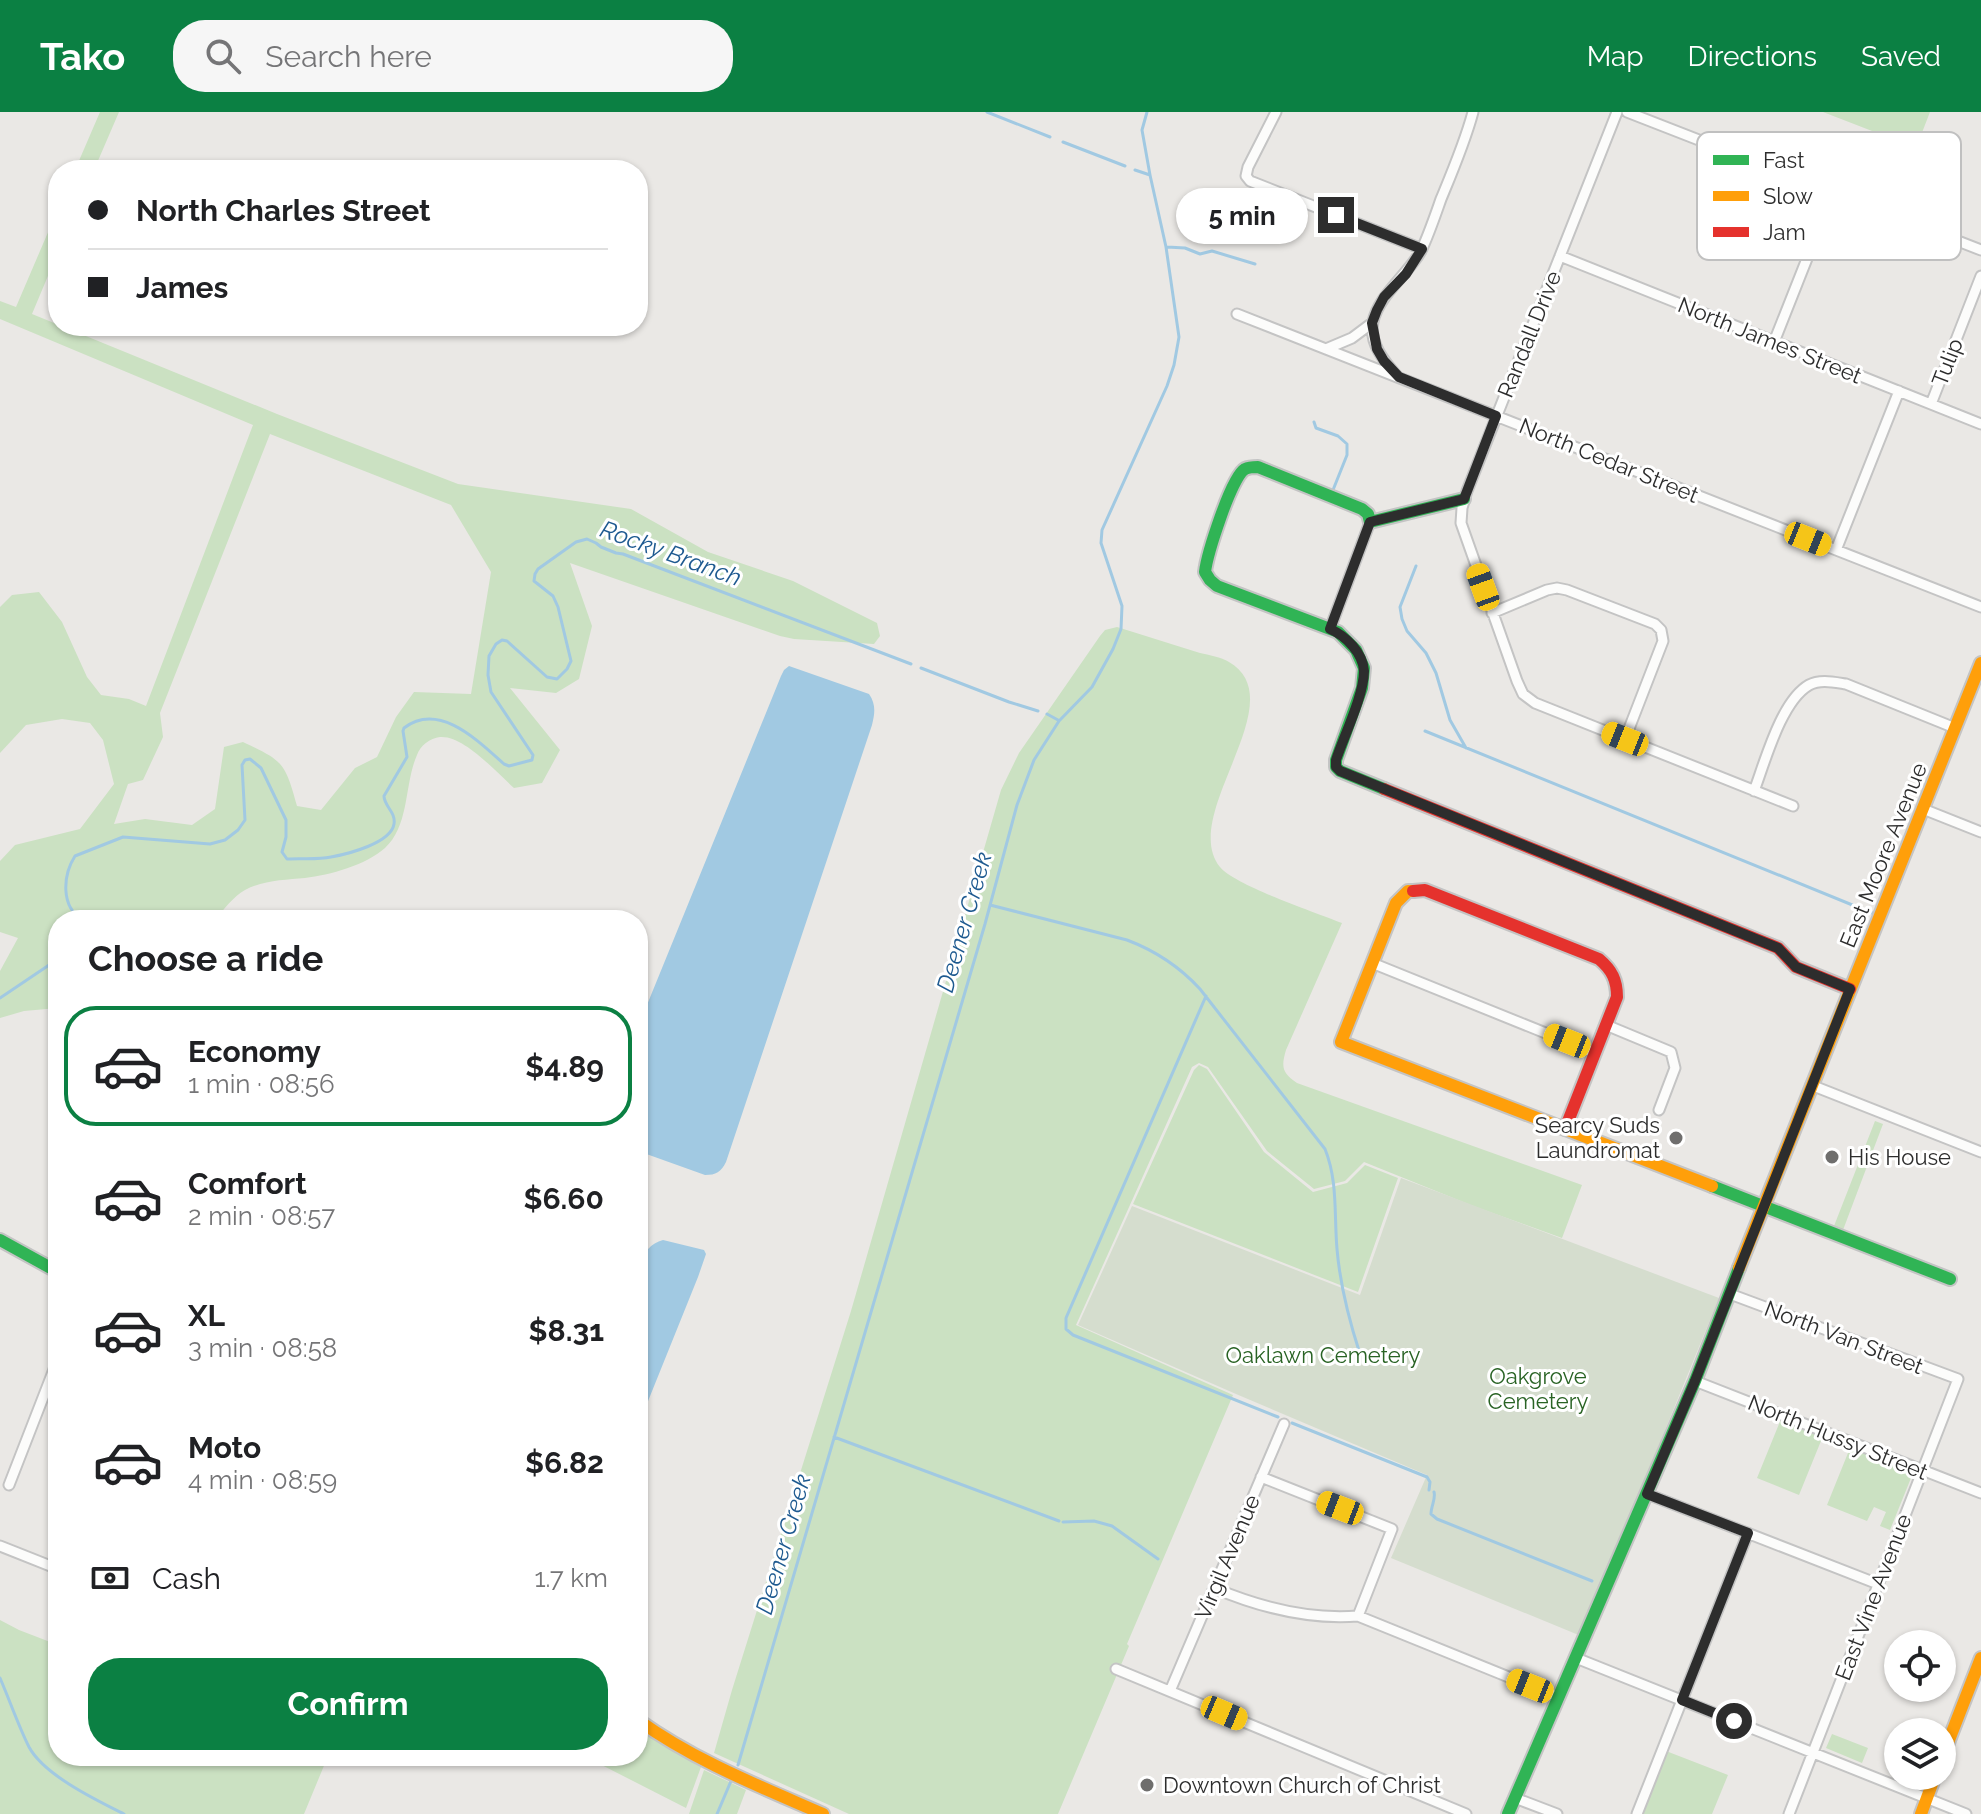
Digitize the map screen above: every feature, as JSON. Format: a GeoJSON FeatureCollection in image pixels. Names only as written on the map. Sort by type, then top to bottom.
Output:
{"type":"FeatureCollection","features":[{"type":"Feature","properties":{"kind":"street"},"geometry":{"type":"LineString","coordinates":[[1276,112],[1248,167],[1246,176],[1250,181],[1422,249]]}},
{"type":"Feature","properties":{"kind":"street"},"geometry":{"type":"LineString","coordinates":[[1326,349],[1352,338],[1372,323],[1384,297],[1406,274],[1422,249],[1458,161],[1473,112]]}},
{"type":"Feature","properties":{"kind":"street","name":"Randall Drive"},"geometry":{"type":"LineString","coordinates":[[1617,112],[1464,499],[1461,523],[1523,694],[1535,703],[1793,806]]}},
{"type":"Feature","properties":{"kind":"street"},"geometry":{"type":"LineString","coordinates":[[1627,112],[1697,140]]}},
{"type":"Feature","properties":{"kind":"street"},"geometry":{"type":"LineString","coordinates":[[1961,242],[1981,250]]}},
{"type":"Feature","properties":{"kind":"street","name":"North James Street"},"geometry":{"type":"LineString","coordinates":[[1560,256],[1981,424]]}},
{"type":"Feature","properties":{"kind":"street"},"geometry":{"type":"LineString","coordinates":[[1774,342],[1806,260]]}},
{"type":"Feature","properties":{"kind":"street","name":"Tulip"},"geometry":{"type":"LineString","coordinates":[[1931,404],[1981,276]]}},
{"type":"Feature","properties":{"kind":"street","name":"North Cedar Street"},"geometry":{"type":"LineString","coordinates":[[1237,314],[1981,607]]}},
{"type":"Feature","properties":{"kind":"street"},"geometry":{"type":"LineString","coordinates":[[1372,323],[1377,349],[1399,377]]}},
{"type":"Feature","properties":{"kind":"street"},"geometry":{"type":"LineString","coordinates":[[1836,550],[1899,391]]}},
{"type":"Feature","properties":{"kind":"street"},"geometry":{"type":"LineString","coordinates":[[1330,629],[1370,522],[1368,514],[1258,467],[1244,469],[1234,484],[1206,561],[1206,576],[1217,586],[1330,629],[1345,638],[1356,650],[1364,668],[1362,688],[1336,760],[1340,771],[1778,948],[1796,967],[1850,989]]}},
{"type":"Feature","properties":{"kind":"street"},"geometry":{"type":"LineString","coordinates":[[1370,522],[1464,499]]}},
{"type":"Feature","properties":{"kind":"street"},"geometry":{"type":"LineString","coordinates":[[1492,613],[1557,588],[1655,624],[1661,630],[1663,641],[1625,739]]}},
{"type":"Feature","properties":{"kind":"street","name":"East Moore Avenue"},"geometry":{"type":"LineString","coordinates":[[1508,1814],[1695,1381],[1981,663]]}},
{"type":"Feature","properties":{"kind":"street"},"geometry":{"type":"LineString","coordinates":[[1754,791],[1784,712],[1794,697],[1810,685],[1828,681],[1846,684],[1955,728]]}},
{"type":"Feature","properties":{"kind":"street"},"geometry":{"type":"LineString","coordinates":[[1923,809],[1981,832]]}},
{"type":"Feature","properties":{"kind":"street"},"geometry":{"type":"LineString","coordinates":[[1565,1129],[1617,997],[1615,975],[1599,959],[1425,890],[1408,891],[1396,903],[1341,1042],[1950,1279]]}},
{"type":"Feature","properties":{"kind":"street"},"geometry":{"type":"LineString","coordinates":[[1372,963],[1595,1053]]}},
{"type":"Feature","properties":{"kind":"street"},"geometry":{"type":"LineString","coordinates":[[1606,1025],[1671,1052],[1675,1068],[1659,1110]]}},
{"type":"Feature","properties":{"kind":"street"},"geometry":{"type":"LineString","coordinates":[[1811,1085],[1981,1152]]}},
{"type":"Feature","properties":{"kind":"street"},"geometry":{"type":"LineString","coordinates":[[0,1240],[48,1266]]}},
{"type":"Feature","properties":{"kind":"street","name":"North Van Street"},"geometry":{"type":"LineString","coordinates":[[1730,1294],[1958,1379]]}},
{"type":"Feature","properties":{"kind":"street","name":"East Vine Avenue"},"geometry":{"type":"LineString","coordinates":[[1789,1814],[1958,1379]]}},
{"type":"Feature","properties":{"kind":"street","name":"North Hussy Street"},"geometry":{"type":"LineString","coordinates":[[1695,1381],[1981,1493]]}},
{"type":"Feature","properties":{"kind":"street"},"geometry":{"type":"LineString","coordinates":[[9,1485],[48,1385]]}},
{"type":"Feature","properties":{"kind":"street","name":"Virgil Avenue"},"geometry":{"type":"LineString","coordinates":[[1170,1691],[1284,1424]]}},
{"type":"Feature","properties":{"kind":"street"},"geometry":{"type":"LineString","coordinates":[[1261,1477],[1392,1529],[1358,1616]]}},
{"type":"Feature","properties":{"kind":"street"},"geometry":{"type":"LineString","coordinates":[[1647,1494],[1878,1584]]}},
{"type":"Feature","properties":{"kind":"street"},"geometry":{"type":"LineString","coordinates":[[1637,1814],[1748,1533]]}},
{"type":"Feature","properties":{"kind":"street"},"geometry":{"type":"LineString","coordinates":[[0,1546],[48,1565]]}},
{"type":"Feature","properties":{"kind":"street"},"geometry":{"type":"LineString","coordinates":[[1214,1588],[1263,1606],[1292,1612],[1358,1616],[1558,1697]]}},
{"type":"Feature","properties":{"kind":"street"},"geometry":{"type":"LineString","coordinates":[[1576,1658],[1966,1814]]}},
{"type":"Feature","properties":{"kind":"street"},"geometry":{"type":"LineString","coordinates":[[1956,1722],[1981,1658]]}},
{"type":"Feature","properties":{"kind":"street"},"geometry":{"type":"LineString","coordinates":[[1116,1669],[1466,1814]]}},
{"type":"Feature","properties":{"kind":"street"},"geometry":{"type":"LineString","coordinates":[[648,1727],[707,1763],[823,1814]]}},
{"type":"Feature","properties":{"kind":"street"},"geometry":{"type":"LineString","coordinates":[[1921,1814],[1930,1790]]}},
{"type":"Feature","properties":{"kind":"street"},"geometry":{"type":"LineString","coordinates":[[1515,1798],[1557,1814]]}},
{"type":"Feature","properties":{"kind":"green space"},"geometry":{"type":"Polygon","coordinates":[[[100,112],[119,112],[98,160],[79,160],[100,112]]]}},
{"type":"Feature","properties":{"kind":"green space"},"geometry":{"type":"Polygon","coordinates":[[[1823,112],[1930,112],[1922,132],[1875,132],[1823,112]]]}},
{"type":"Feature","properties":{"kind":"green space"},"geometry":{"type":"Polygon","coordinates":[[[48,232],[48,276],[32,314],[48,321],[48,336],[86,336],[458,484],[631,509],[708,552],[793,581],[877,623],[880,636],[874,644],[780,636],[570,563],[592,626],[579,679],[556,693],[510,688],[560,750],[542,783],[514,788],[469,748],[449,738],[433,739],[417,755],[399,828],[393,839],[377,854],[336,872],[252,887],[237,896],[224,910],[48,910],[48,1009],[0,1018],[0,971],[18,938],[0,932],[0,861],[15,845],[80,829],[114,784],[103,740],[90,723],[62,719],[26,725],[0,753],[0,607],[12,595],[39,592],[62,622],[87,677],[101,695],[129,699],[146,706],[253,425],[0,319],[0,301],[16,307],[48,232]],[[270,434],[160,713],[163,737],[143,780],[128,784],[114,824],[145,819],[192,825],[215,809],[224,747],[243,742],[267,754],[280,765],[289,780],[297,806],[321,810],[355,768],[377,757],[396,717],[414,692],[471,694],[491,572],[451,505],[270,434]]]}},
{"type":"Feature","properties":{"kind":"green space"},"geometry":{"type":"Polygon","coordinates":[[[1117,627],[1222,659],[1246,680],[1250,703],[1245,730],[1213,819],[1211,845],[1220,867],[1242,882],[1342,923],[1286,1050],[1283,1065],[1288,1076],[1297,1083],[1582,1185],[1562,1238],[1364,1162],[1345,1181],[1314,1189],[1267,1151],[1208,1067],[1199,1063],[1192,1067],[1076,1325],[1233,1395],[1058,1814],[849,1814],[714,1753],[851,1311],[1001,790],[1019,753],[1100,636],[1105,630],[1117,627]]]}},
{"type":"Feature","properties":{"kind":"green space"},"geometry":{"type":"Polygon","coordinates":[[[1199,1065],[1207,1069],[1264,1152],[1313,1192],[1347,1183],[1365,1165],[1398,1178],[1358,1292],[1133,1204],[1199,1065]]]}},
{"type":"Feature","properties":{"kind":"green space"},"geometry":{"type":"Polygon","coordinates":[[[1875,1121],[1883,1124],[1843,1230],[1834,1226],[1875,1121]]]}},
{"type":"Feature","properties":{"kind":"green space","name":"Oakgrove Cemetery"},"geometry":{"type":"Polygon","coordinates":[[[1401,1178],[1719,1298],[1581,1636],[1391,1558],[1427,1475],[1078,1325],[1132,1206],[1360,1295],[1401,1178]]]}},
{"type":"Feature","properties":{"kind":"green space"},"geometry":{"type":"Polygon","coordinates":[[[1781,1419],[1823,1436],[1799,1495],[1757,1478],[1781,1419]]]}},
{"type":"Feature","properties":{"kind":"green space"},"geometry":{"type":"Polygon","coordinates":[[[1850,1448],[1913,1473],[1890,1530],[1880,1526],[1886,1512],[1874,1507],[1867,1521],[1827,1505],[1850,1448]]]}},
{"type":"Feature","properties":{"kind":"green space"},"geometry":{"type":"Polygon","coordinates":[[[0,1620],[48,1641],[48,1766],[324,1766],[304,1814],[0,1814],[0,1620]]]}},
{"type":"Feature","properties":{"kind":"green space"},"geometry":{"type":"Polygon","coordinates":[[[1832,1734],[1868,1748],[1862,1763],[1826,1748],[1832,1734]]]}},
{"type":"Feature","properties":{"kind":"green space"},"geometry":{"type":"Polygon","coordinates":[[[648,1735],[701,1767],[686,1808],[604,1766],[648,1766],[648,1735]]]}},
{"type":"Feature","properties":{"kind":"green space"},"geometry":{"type":"Polygon","coordinates":[[[1666,1751],[1728,1775],[1712,1814],[1640,1814],[1666,1751]]]}},
{"type":"Feature","properties":{"kind":"green space"},"geometry":{"type":"Polygon","coordinates":[[[704,1770],[746,1790],[737,1814],[689,1814],[704,1770]]]}},
{"type":"Feature","properties":{"kind":"water"},"geometry":{"type":"Polygon","coordinates":[[[789,666],[869,694],[874,705],[874,716],[726,1162],[718,1172],[705,1175],[648,1155],[648,1002],[784,670],[789,666]]]}},
{"type":"Feature","properties":{"kind":"water"},"geometry":{"type":"Polygon","coordinates":[[[663,1240],[704,1250],[706,1254],[648,1401],[648,1249],[663,1240]]]}},
{"type":"Feature","properties":{"kind":"waterway"},"geometry":{"type":"LineString","coordinates":[[987,112],[1050,137]]}},
{"type":"Feature","properties":{"kind":"waterway","name":"Deener Creek"},"geometry":{"type":"LineString","coordinates":[[738,1765],[985,924],[1017,805],[1034,760],[1059,721],[1092,687],[1121,629],[1122,606],[1101,543],[1102,530],[1167,386],[1179,337],[1166,247],[1142,130],[1147,112]]}},
{"type":"Feature","properties":{"kind":"waterway"},"geometry":{"type":"LineString","coordinates":[[1063,142],[1125,166]]}},
{"type":"Feature","properties":{"kind":"waterway"},"geometry":{"type":"LineString","coordinates":[[1135,170],[1150,175]]}},
{"type":"Feature","properties":{"kind":"waterway"},"geometry":{"type":"LineString","coordinates":[[1167,247],[1185,248],[1200,254],[1212,251],[1255,264]]}},
{"type":"Feature","properties":{"kind":"waterway"},"geometry":{"type":"LineString","coordinates":[[1314,422],[1316,428],[1338,436],[1347,444],[1347,455],[1333,490]]}},
{"type":"Feature","properties":{"kind":"waterway","name":"Rocky Branch"},"geometry":{"type":"LineString","coordinates":[[73,910],[67,899],[66,881],[75,856],[123,837],[210,844],[225,840],[238,830],[245,820],[242,765],[245,760],[250,759],[261,768],[286,820],[282,852],[287,859],[348,853],[377,842],[391,831],[394,820],[384,796],[407,757],[404,728],[417,721],[431,719],[457,727],[509,766],[532,760],[533,755],[491,692],[489,656],[502,640],[507,641],[547,677],[557,679],[567,669],[571,661],[558,607],[553,596],[534,581],[538,569],[576,542],[587,539],[616,553],[911,664]]}},
{"type":"Feature","properties":{"kind":"waterway"},"geometry":{"type":"LineString","coordinates":[[1416,566],[1400,607],[1402,619],[1436,673],[1450,720],[1466,748]]}},
{"type":"Feature","properties":{"kind":"waterway","name":"Rocky Branch"},"geometry":{"type":"LineString","coordinates":[[921,668],[1038,711]]}},
{"type":"Feature","properties":{"kind":"waterway","name":"Rocky Branch"},"geometry":{"type":"LineString","coordinates":[[1047,714],[1058,720]]}},
{"type":"Feature","properties":{"kind":"waterway"},"geometry":{"type":"LineString","coordinates":[[1425,731],[1872,913]]}},
{"type":"Feature","properties":{"kind":"waterway"},"geometry":{"type":"LineString","coordinates":[[990,905],[1127,940],[1166,960],[1200,989],[1325,1149],[1334,1186],[1340,1276],[1360,1354]]}},
{"type":"Feature","properties":{"kind":"waterway","name":"Rocky Branch"},"geometry":{"type":"LineString","coordinates":[[0,998],[48,966]]}},
{"type":"Feature","properties":{"kind":"waterway"},"geometry":{"type":"LineString","coordinates":[[1206,996],[1066,1318],[1066,1329],[1073,1335],[1278,1417]]}},
{"type":"Feature","properties":{"kind":"waterway"},"geometry":{"type":"LineString","coordinates":[[1292,1423],[1427,1477],[1429,1490]]}},
{"type":"Feature","properties":{"kind":"waterway"},"geometry":{"type":"LineString","coordinates":[[834,1437],[1059,1521]]}},
{"type":"Feature","properties":{"kind":"waterway"},"geometry":{"type":"LineString","coordinates":[[1434,1492],[1431,1514],[1437,1519],[1592,1581]]}},
{"type":"Feature","properties":{"kind":"waterway"},"geometry":{"type":"LineString","coordinates":[[1063,1522],[1094,1521],[1112,1526],[1158,1559]]}},
{"type":"Feature","properties":{"kind":"waterway"},"geometry":{"type":"LineString","coordinates":[[0,1678],[25,1739],[36,1757],[58,1777],[124,1814]]}},
{"type":"Feature","properties":{"kind":"waterway","name":"Deener Creek"},"geometry":{"type":"LineString","coordinates":[[717,1814],[731,1781]]}},
{"type":"Feature","properties":{"kind":"traffic: fast"},"geometry":{"type":"LineString","coordinates":[[1384,789],[1336,767],[1362,688],[1364,668],[1356,650],[1338,632],[1217,586],[1205,572],[1210,550],[1233,486],[1239,475],[1250,467],[1258,467],[1362,509],[1368,514],[1370,522],[1464,499]]}},
{"type":"Feature","properties":{"kind":"traffic: fast"},"geometry":{"type":"LineString","coordinates":[[1712,1186],[1950,1279]]}},
{"type":"Feature","properties":{"kind":"traffic: fast"},"geometry":{"type":"LineString","coordinates":[[0,1240],[48,1266]]}},
{"type":"Feature","properties":{"kind":"traffic: fast"},"geometry":{"type":"LineString","coordinates":[[1508,1814],[1695,1381],[1739,1268]]}},
{"type":"Feature","properties":{"kind":"traffic: slow"},"geometry":{"type":"LineString","coordinates":[[1739,1268],[1981,663]]}},
{"type":"Feature","properties":{"kind":"traffic: slow"},"geometry":{"type":"LineString","coordinates":[[1413,891],[1408,891],[1396,903],[1341,1042],[1712,1186]]}},
{"type":"Feature","properties":{"kind":"traffic: slow"},"geometry":{"type":"LineString","coordinates":[[1956,1722],[1981,1658]]}},
{"type":"Feature","properties":{"kind":"traffic: slow"},"geometry":{"type":"LineString","coordinates":[[648,1727],[751,1783],[823,1814]]}},
{"type":"Feature","properties":{"kind":"traffic: slow"},"geometry":{"type":"LineString","coordinates":[[1921,1814],[1930,1790]]}},
{"type":"Feature","properties":{"kind":"traffic: jam"},"geometry":{"type":"LineString","coordinates":[[1384,789],[1778,948],[1796,967],[1850,989]]}},
{"type":"Feature","properties":{"kind":"traffic: jam"},"geometry":{"type":"LineString","coordinates":[[1413,891],[1425,890],[1599,959],[1610,971],[1615,980],[1617,997],[1565,1129]]}},
{"type":"Feature","properties":{"kind":"place","name":"Searcy Suds Laundromat"},"geometry":{"type":"Point","coordinates":[1676,1138]}},
{"type":"Feature","properties":{"kind":"place","name":"His House"},"geometry":{"type":"Point","coordinates":[1832,1157]}},
{"type":"Feature","properties":{"kind":"place","name":"Downtown Church of Christ"},"geometry":{"type":"Point","coordinates":[1147,1785]}},
{"type":"Feature","properties":{"kind":"route"},"geometry":{"type":"LineString","coordinates":[[1336,215],[1422,249],[1406,274],[1384,297],[1372,323],[1377,349],[1384,361],[1399,377],[1496,416],[1464,499],[1370,522],[1330,629],[1338,632],[1356,650],[1364,668],[1362,688],[1336,767],[1778,948],[1796,967],[1850,989],[1647,1494],[1748,1533],[1682,1700],[1734,1721]]}},
{"type":"Feature","properties":{"kind":"park label","name":"Oaklawn Cemetery"},"geometry":{"type":"Point","coordinates":[1323,1355]}}]}
